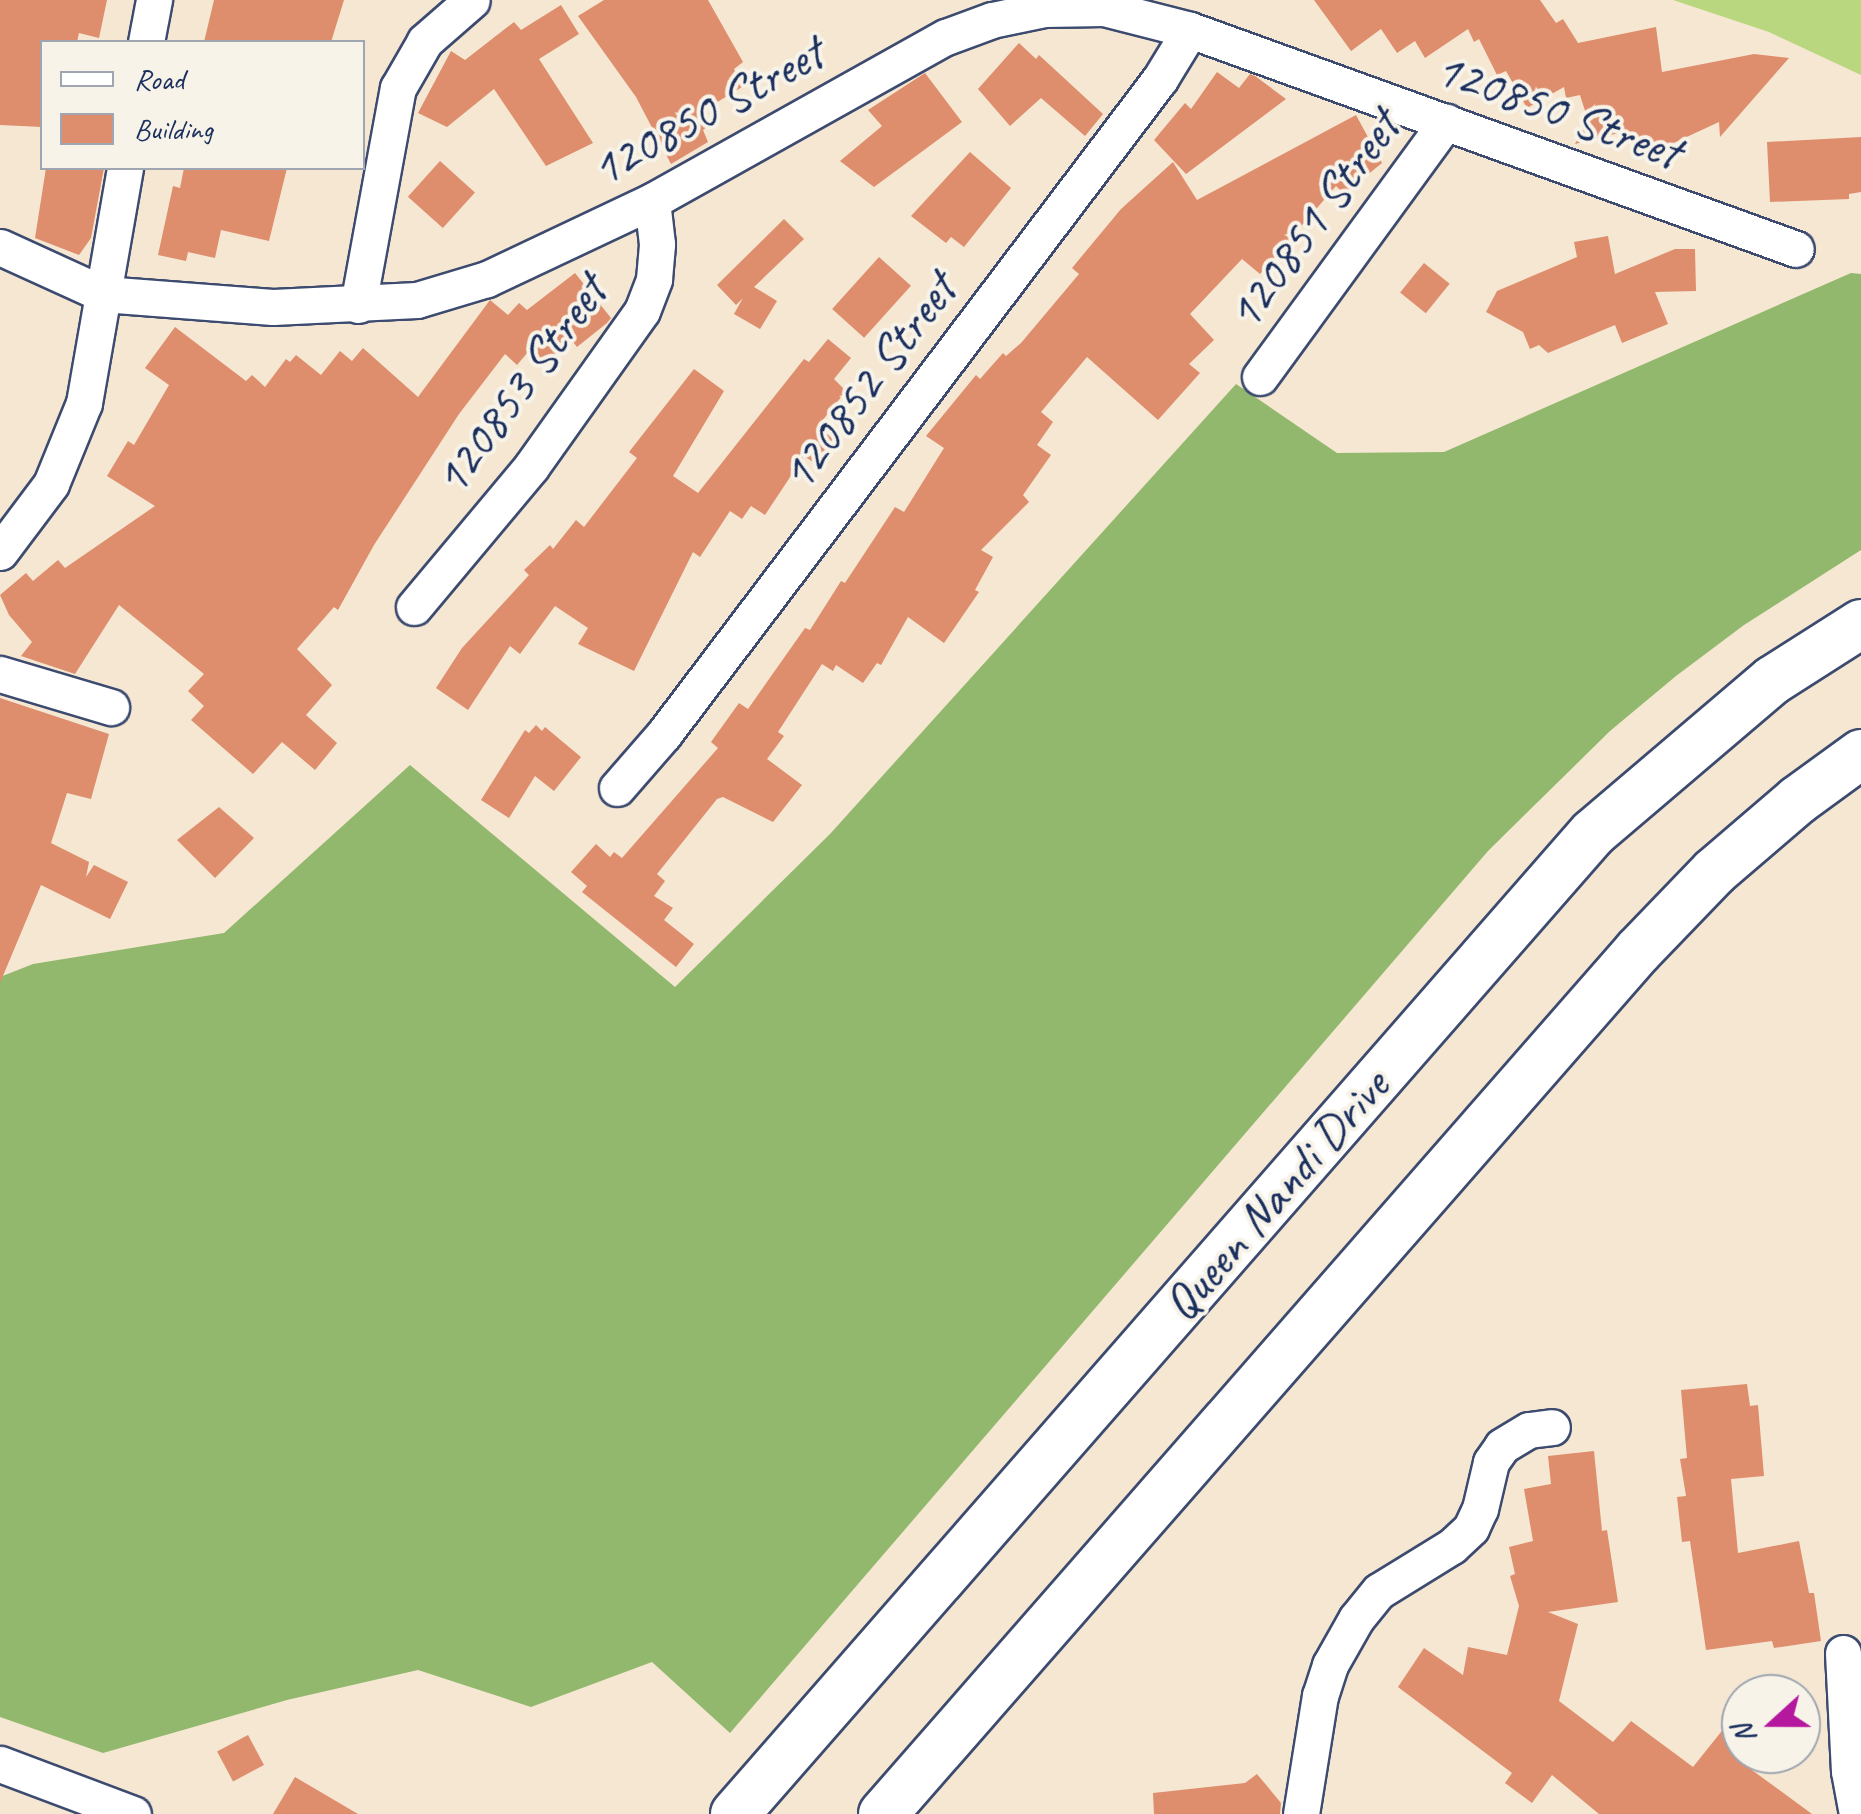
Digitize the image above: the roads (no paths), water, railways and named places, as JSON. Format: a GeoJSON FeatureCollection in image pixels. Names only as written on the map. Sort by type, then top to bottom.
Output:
{"type":"FeatureCollection","features":[{"type":"Feature","properties":{"kind":"main road","name":"Queen Nandi Drive"},"geometry":{"type":"LineString","coordinates":[[734,1814],[1593,833],[1773,680],[1861,624]]}},
{"type":"Feature","properties":{"kind":"main road"},"geometry":{"type":"LineString","coordinates":[[884,1814],[1503,1100],[1638,951],[1714,872],[1798,800],[1861,754]]}},
{"type":"Feature","properties":{"kind":"street"},"geometry":{"type":"LineString","coordinates":[[146,40],[154,0]]}},
{"type":"Feature","properties":{"kind":"street"},"geometry":{"type":"LineString","coordinates":[[358,305],[398,88],[424,41],[472,0]]}},
{"type":"Feature","properties":{"kind":"street","name":"120850 Street"},"geometry":{"type":"LineString","coordinates":[[103,294],[273,307],[358,305],[416,300],[487,279],[652,201],[946,37],[992,20],[1044,9],[1104,8],[1190,30],[1796,249]]}},
{"type":"Feature","properties":{"kind":"street","name":"120852 Street"},"geometry":{"type":"LineString","coordinates":[[617,788],[664,734],[1148,94],[1190,30]]}},
{"type":"Feature","properties":{"kind":"street","name":"120851 Street"},"geometry":{"type":"LineString","coordinates":[[1260,377],[1446,122]]}},
{"type":"Feature","properties":{"kind":"street"},"geometry":{"type":"LineString","coordinates":[[4,536],[52,484],[84,403],[125,170]]}},
{"type":"Feature","properties":{"kind":"street","name":"120853 Street"},"geometry":{"type":"LineString","coordinates":[[414,608],[577,407],[642,311],[654,279],[657,244],[652,201]]}},
{"type":"Feature","properties":{"kind":"street"},"geometry":{"type":"LineString","coordinates":[[0,247],[103,294]]}},
{"type":"Feature","properties":{"kind":"street"},"geometry":{"type":"LineString","coordinates":[[0,674],[111,707]]}},
{"type":"Feature","properties":{"kind":"street"},"geometry":{"type":"LineString","coordinates":[[1302,1814],[1320,1696],[1330,1664],[1356,1619],[1378,1591],[1452,1546],[1470,1528],[1491,1462],[1502,1446],[1529,1430],[1552,1427]]}},
{"type":"Feature","properties":{"kind":"street"},"geometry":{"type":"LineString","coordinates":[[1843,1653],[1850,1771],[1857,1814]]}},
{"type":"Feature","properties":{"kind":"street"},"geometry":{"type":"LineString","coordinates":[[0,1764],[87,1805],[133,1814]]}}]}
